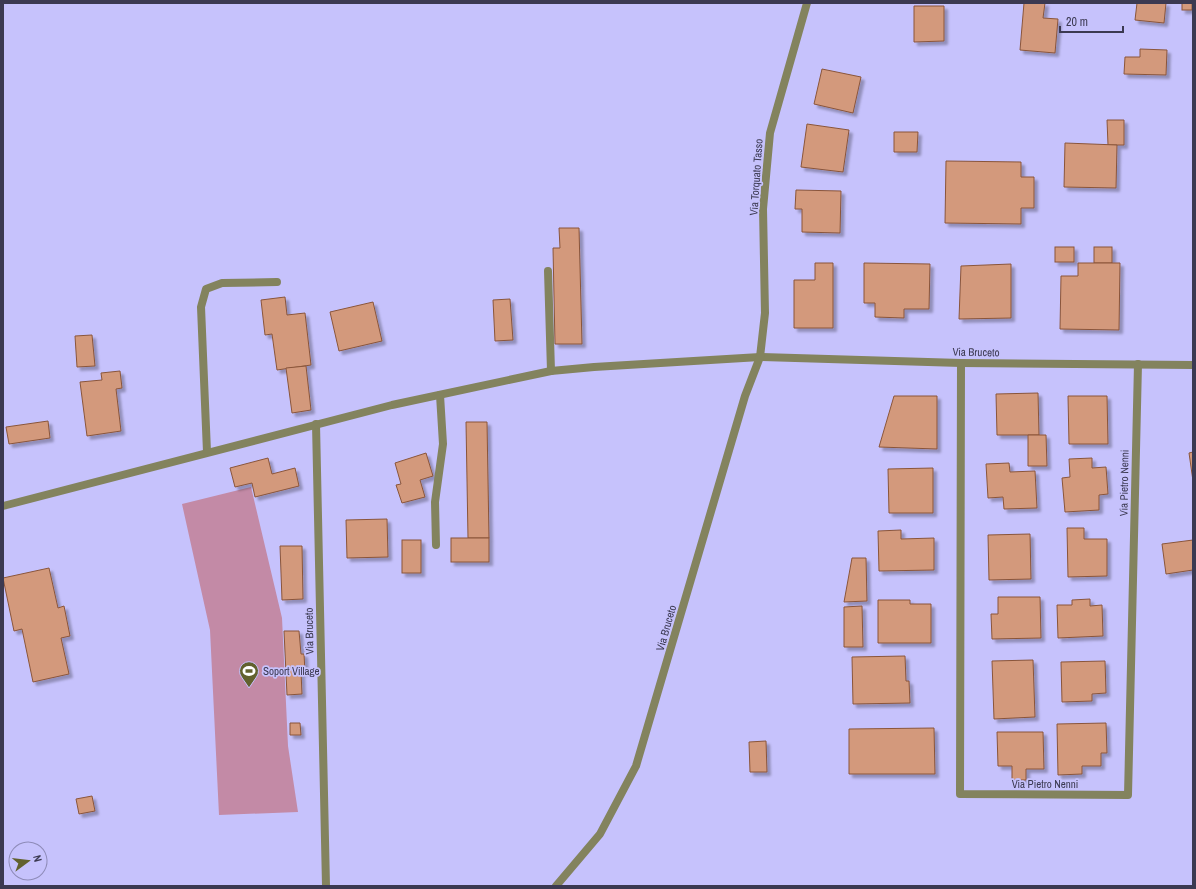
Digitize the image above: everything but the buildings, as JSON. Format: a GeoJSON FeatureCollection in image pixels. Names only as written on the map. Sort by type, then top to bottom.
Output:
{"type":"FeatureCollection","features":[{"type":"Feature","properties":{"kind":"street","name":"Via Torquato Tasso"},"geometry":{"type":"LineString","coordinates":[[760,357],[765,313],[764,209],[770,133],[807,3]]}},
{"type":"Feature","properties":{"kind":"street"},"geometry":{"type":"LineString","coordinates":[[548,270],[551,371]]}},
{"type":"Feature","properties":{"kind":"street"},"geometry":{"type":"LineString","coordinates":[[207,452],[201,307],[206,289],[222,283],[277,282]]}},
{"type":"Feature","properties":{"kind":"street","name":"Via Bruceto"},"geometry":{"type":"LineString","coordinates":[[556,886],[600,834],[636,766],[745,396],[760,357]]}},
{"type":"Feature","properties":{"kind":"street","name":"Via Bruceto"},"geometry":{"type":"LineString","coordinates":[[3,506],[392,405],[551,371],[760,357],[961,363],[1193,365]]}},
{"type":"Feature","properties":{"kind":"street","name":"Via Pietro Nenni"},"geometry":{"type":"LineString","coordinates":[[961,363],[960,794],[1112,795],[1128,795],[1138,364]]}},
{"type":"Feature","properties":{"kind":"street"},"geometry":{"type":"LineString","coordinates":[[436,545],[435,502],[443,444],[440,395]]}},
{"type":"Feature","properties":{"kind":"street","name":"Via Bruceto"},"geometry":{"type":"LineString","coordinates":[[316,424],[326,886]]}},
{"type":"Feature","properties":{"kind":"shaded area","name":"Soport Village"},"geometry":{"type":"Polygon","coordinates":[[[251,487],[282,618],[288,746],[298,812],[219,815],[210,630],[182,504],[251,487]]]}},
{"type":"Feature","properties":{"kind":"place","name":"Soport Village"},"geometry":{"type":"Point","coordinates":[249,688]}}]}
